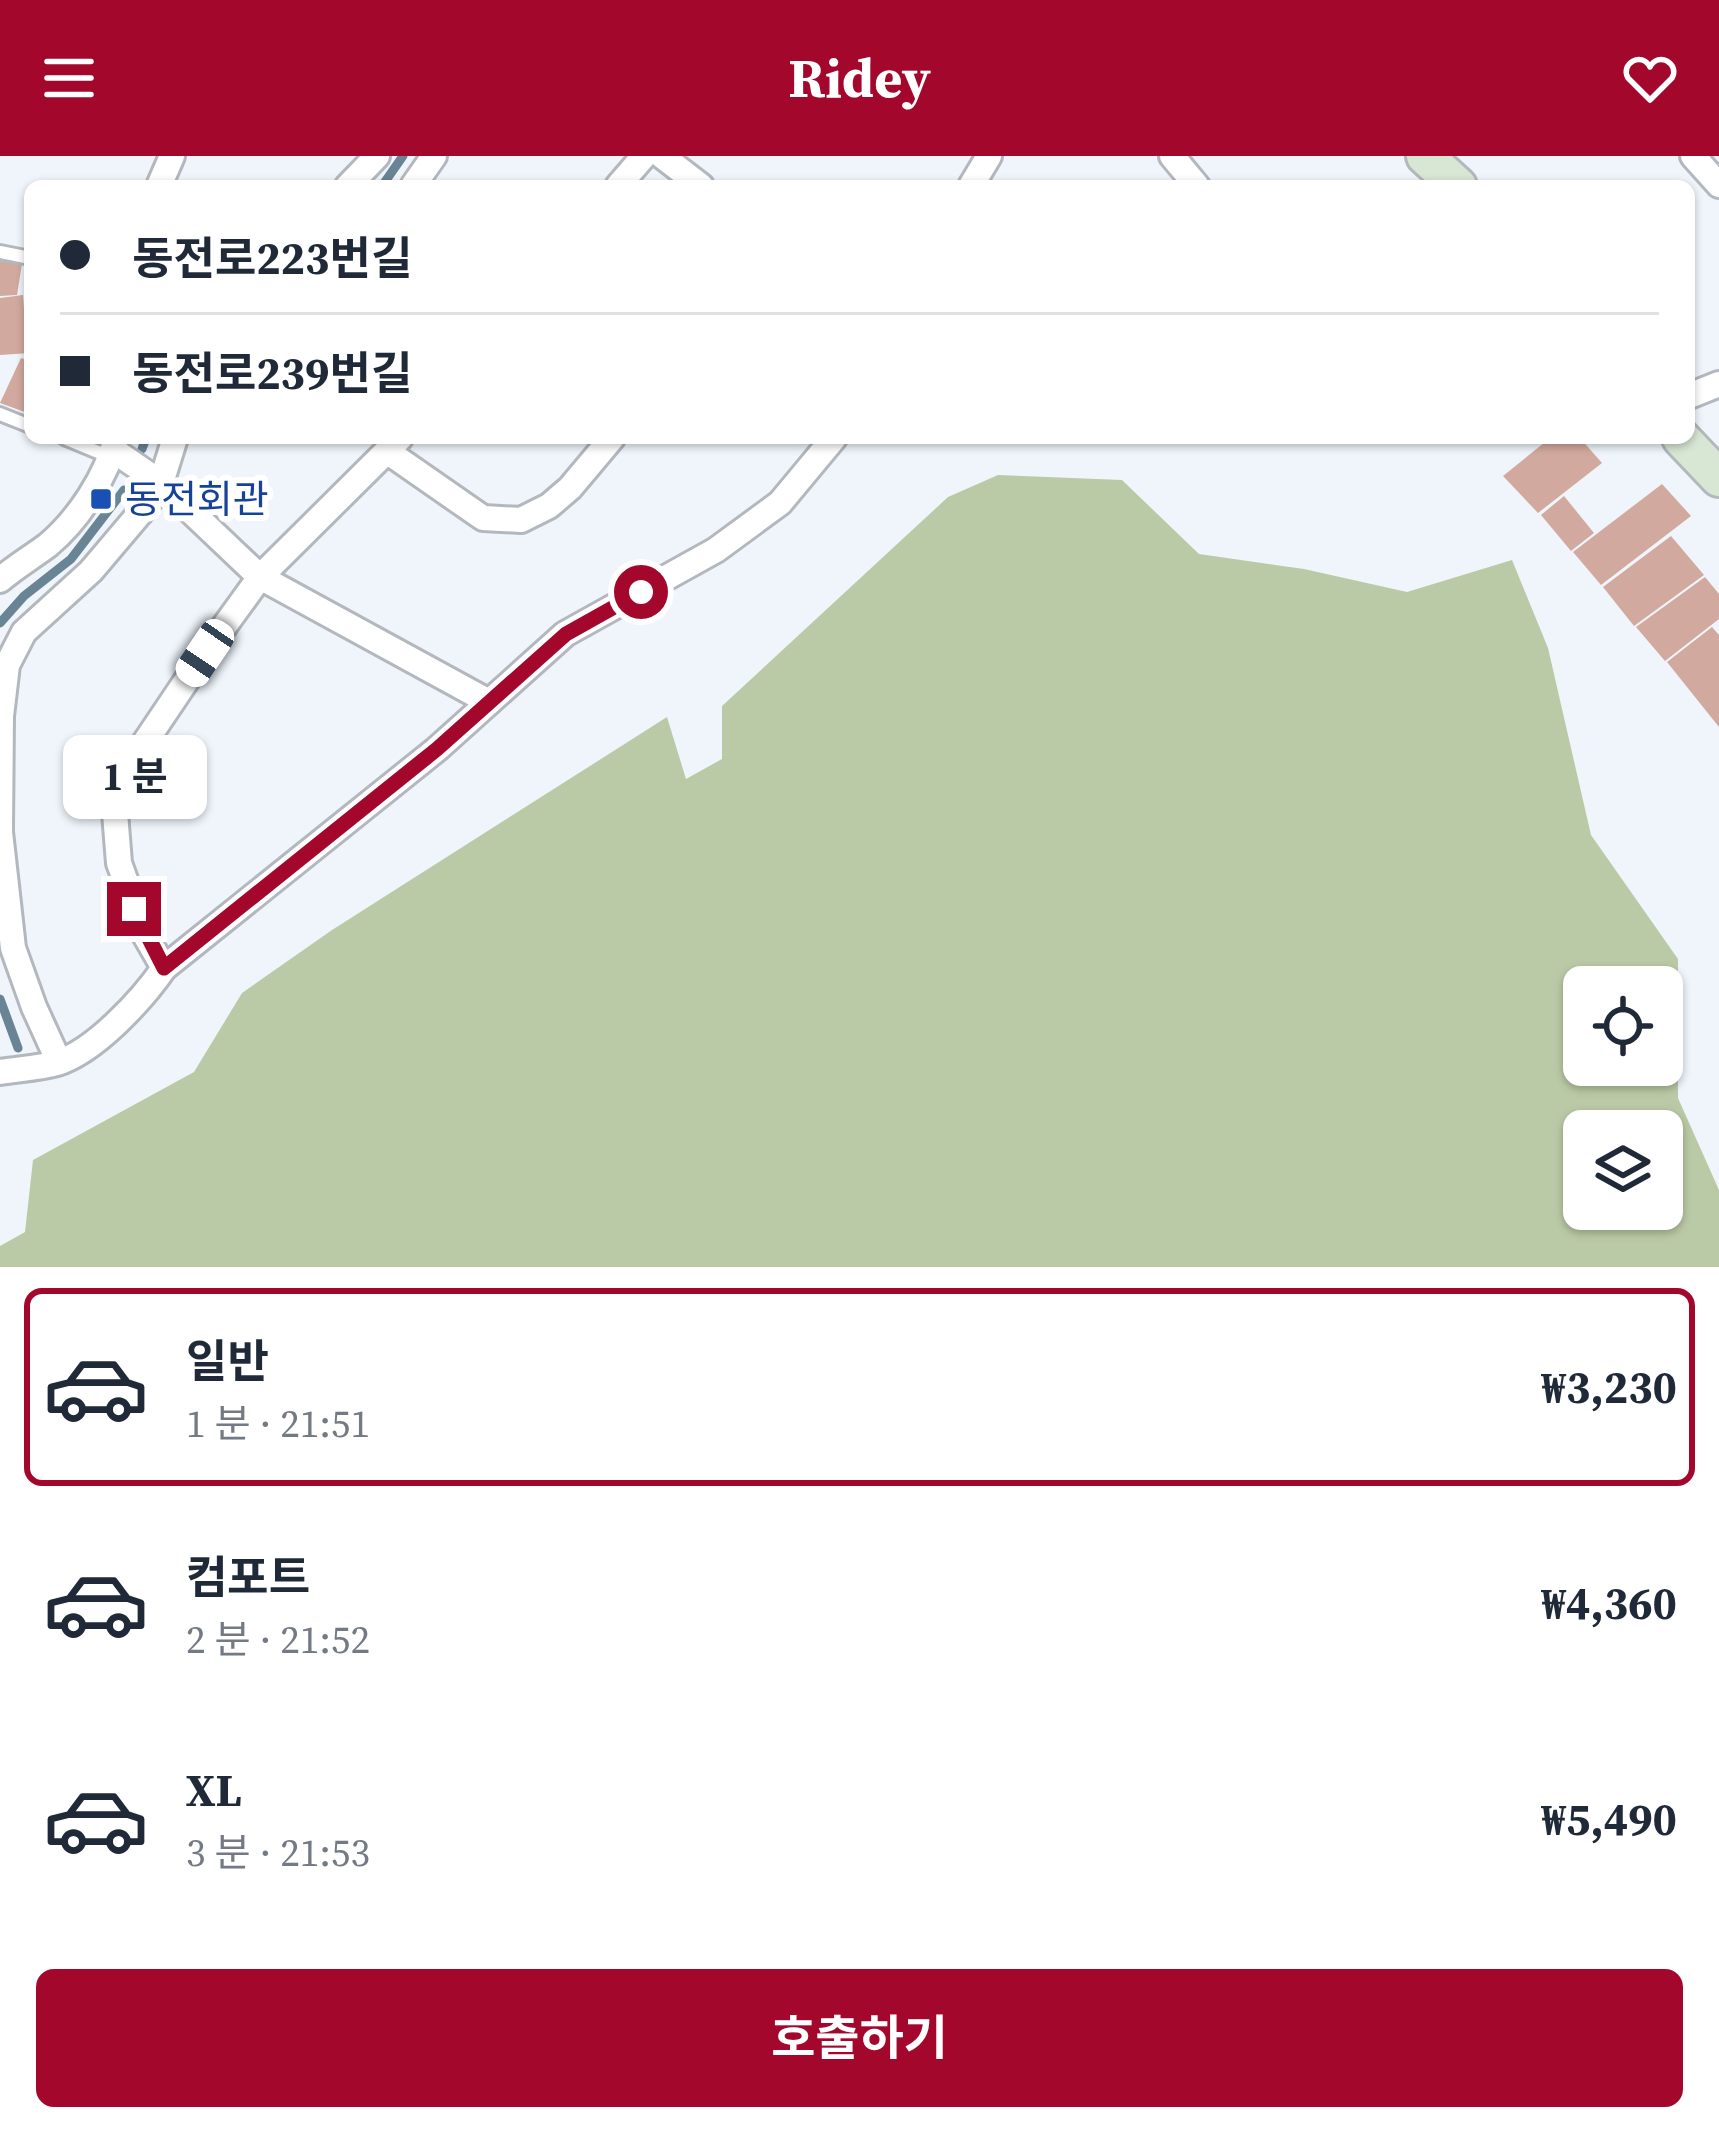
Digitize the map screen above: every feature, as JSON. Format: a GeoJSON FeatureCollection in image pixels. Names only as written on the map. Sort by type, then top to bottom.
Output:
{"type":"FeatureCollection","features":[{"type":"Feature","properties":{"kind":"street"},"geometry":{"type":"LineString","coordinates":[[354,180],[377,156]]}},
{"type":"Feature","properties":{"kind":"street"},"geometry":{"type":"LineString","coordinates":[[623,180],[644,156]]}},
{"type":"Feature","properties":{"kind":"street"},"geometry":{"type":"LineString","coordinates":[[662,156],[693,180]]}},
{"type":"Feature","properties":{"kind":"street"},"geometry":{"type":"LineString","coordinates":[[1172,156],[1192,180]]}},
{"type":"Feature","properties":{"kind":"street"},"geometry":{"type":"LineString","coordinates":[[1425,156],[1451,180]]}},
{"type":"Feature","properties":{"kind":"street"},"geometry":{"type":"LineString","coordinates":[[1694,156],[1719,185]]}},
{"type":"Feature","properties":{"kind":"street"},"geometry":{"type":"LineString","coordinates":[[59,1062],[13,948],[0,831],[1,716],[7,665],[24,632],[91,571],[161,483],[173,444]]}},
{"type":"Feature","properties":{"kind":"street"},"geometry":{"type":"LineString","coordinates":[[164,968],[145,935],[124,878],[115,813],[133,760],[260,578],[394,445],[483,518],[521,520],[571,488],[607,444]]}},
{"type":"Feature","properties":{"kind":"street"},"geometry":{"type":"LineString","coordinates":[[0,1072],[59,1062],[94,1042],[147,992],[164,968],[437,749],[566,634],[716,550],[781,503],[829,444]]}},
{"type":"Feature","properties":{"kind":"street"},"geometry":{"type":"LineString","coordinates":[[1687,444],[1719,478]]}},
{"type":"Feature","properties":{"kind":"street"},"geometry":{"type":"LineString","coordinates":[[0,580],[50,543],[73,519],[113,448],[161,483],[260,578],[489,702]]}},
{"type":"Feature","properties":{"kind":"green space"},"geometry":{"type":"Polygon","coordinates":[[[998,475],[1122,480],[1199,554],[1304,569],[1407,592],[1512,560],[1548,648],[1591,835],[1678,959],[1678,966],[1563,966],[1563,1086],[1678,1086],[1678,1098],[1719,1190],[1719,1267],[0,1267],[0,1246],[25,1232],[33,1160],[194,1072],[242,993],[332,930],[667,717],[686,779],[722,759],[722,706],[948,497],[998,475]]]}},
{"type":"Feature","properties":{"kind":"building"},"geometry":{"type":"Polygon","coordinates":[[[0,261],[22,264],[17,295],[0,296],[0,261]]]}},
{"type":"Feature","properties":{"kind":"building"},"geometry":{"type":"Polygon","coordinates":[[[23,295],[24,353],[0,355],[0,298],[23,295]]]}},
{"type":"Feature","properties":{"kind":"building"},"geometry":{"type":"Polygon","coordinates":[[[21,358],[24,359],[24,412],[0,403],[21,358]]]}},
{"type":"Feature","properties":{"kind":"building"},"geometry":{"type":"Polygon","coordinates":[[[1543,444],[1585,444],[1602,463],[1538,513],[1503,476],[1543,444]]]}},
{"type":"Feature","properties":{"kind":"building"},"geometry":{"type":"Polygon","coordinates":[[[1662,484],[1691,516],[1601,585],[1573,552],[1662,484]]]}},
{"type":"Feature","properties":{"kind":"building"},"geometry":{"type":"Polygon","coordinates":[[[1564,496],[1594,533],[1571,551],[1541,515],[1564,496]]]}},
{"type":"Feature","properties":{"kind":"building"},"geometry":{"type":"Polygon","coordinates":[[[1671,536],[1704,575],[1634,626],[1603,587],[1671,536]]]}},
{"type":"Feature","properties":{"kind":"building"},"geometry":{"type":"Polygon","coordinates":[[[1705,577],[1719,594],[1719,619],[1665,661],[1636,627],[1705,577]]]}},
{"type":"Feature","properties":{"kind":"building"},"geometry":{"type":"Polygon","coordinates":[[[1712,627],[1719,635],[1719,727],[1667,662],[1712,627]]]}},
{"type":"Feature","properties":{"kind":"waterway"},"geometry":{"type":"LineString","coordinates":[[386,180],[403,156]]}},
{"type":"Feature","properties":{"kind":"waterway"},"geometry":{"type":"LineString","coordinates":[[142,449],[144,444]]}},
{"type":"Feature","properties":{"kind":"waterway"},"geometry":{"type":"LineString","coordinates":[[0,623],[24,596],[71,559],[124,490]]}},
{"type":"Feature","properties":{"kind":"waterway"},"geometry":{"type":"LineString","coordinates":[[0,999],[18,1048]]}},
{"type":"Feature","properties":{"kind":"place","name":"동전회관"},"geometry":{"type":"Point","coordinates":[101,499]}},
{"type":"Feature","properties":{"kind":"route"},"geometry":{"type":"LineString","coordinates":[[134,909],[164,968],[437,749],[566,634],[641,592]]}}]}
